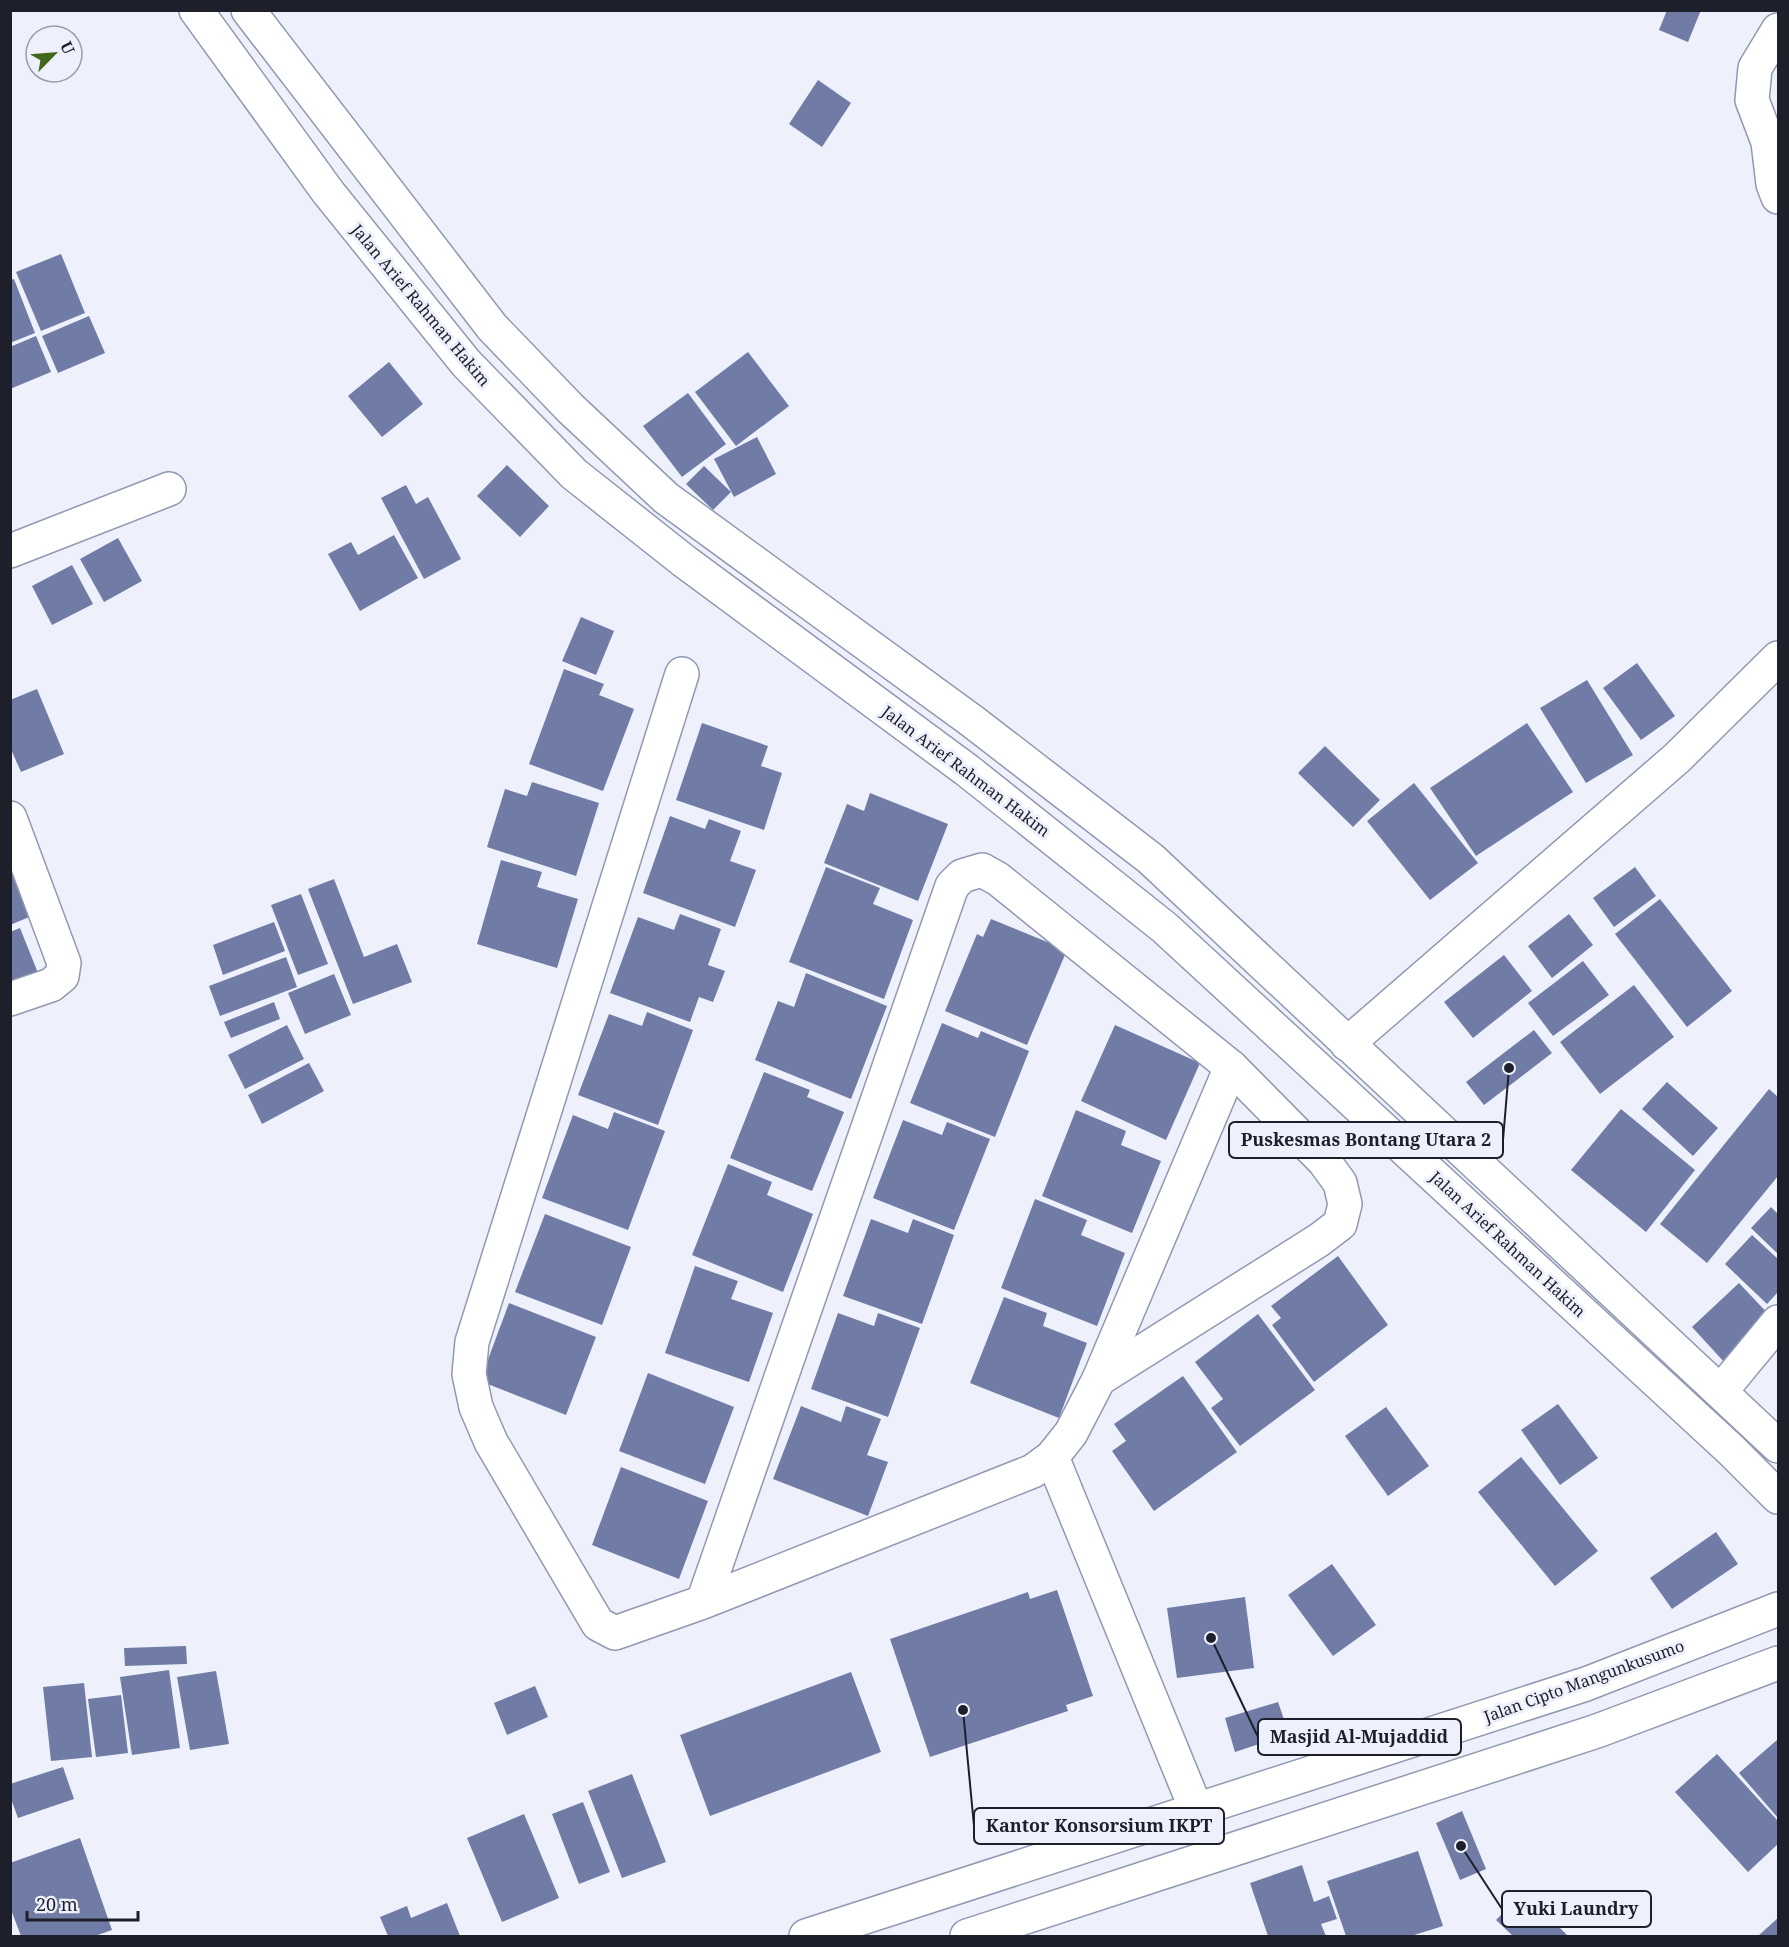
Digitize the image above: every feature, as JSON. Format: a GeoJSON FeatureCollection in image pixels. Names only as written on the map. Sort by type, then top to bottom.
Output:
{"type":"FeatureCollection","features":[{"type":"Feature","properties":{"kind":"street","name":"Jalan Arief Rahman Hakim"},"geometry":{"type":"LineString","coordinates":[[196,10],[328,192],[459,354],[574,474],[684,561],[969,771],[1165,928],[1779,1497]]}},
{"type":"Feature","properties":{"kind":"street"},"geometry":{"type":"LineString","coordinates":[[248,10],[492,327],[623,458],[666,498],[962,714],[1151,859],[1779,1446]]}},
{"type":"Feature","properties":{"kind":"street"},"geometry":{"type":"LineString","coordinates":[[1779,30],[1755,68],[1752,100],[1768,142],[1773,184],[1779,196]]}},
{"type":"Feature","properties":{"kind":"street"},"geometry":{"type":"LineString","coordinates":[[10,551],[169,489]]}},
{"type":"Feature","properties":{"kind":"street"},"geometry":{"type":"LineString","coordinates":[[1347,1044],[1677,758],[1779,658]]}},
{"type":"Feature","properties":{"kind":"street"},"geometry":{"type":"LineString","coordinates":[[682,674],[476,1330],[469,1374],[476,1407],[491,1442],[598,1624],[615,1633],[703,1602],[1033,1471],[1052,1457],[1071,1433],[1099,1378],[1232,1067]]}},
{"type":"Feature","properties":{"kind":"street"},"geometry":{"type":"LineString","coordinates":[[10,999],[51,985],[62,976],[64,963],[14,839]]}},
{"type":"Feature","properties":{"kind":"street"},"geometry":{"type":"LineString","coordinates":[[703,1602],[952,886],[962,876],[982,870],[998,879],[1232,1067],[1324,1161],[1340,1184],[1346,1204],[1340,1224],[1319,1240],[1099,1378]]}},
{"type":"Feature","properties":{"kind":"street"},"geometry":{"type":"LineString","coordinates":[[1721,1390],[1779,1322]]}},
{"type":"Feature","properties":{"kind":"street"},"geometry":{"type":"LineString","coordinates":[[1052,1457],[1196,1809]]}},
{"type":"Feature","properties":{"kind":"street","name":"Jalan Cipto Mangunkusumo"},"geometry":{"type":"LineString","coordinates":[[806,1936],[1586,1684],[1779,1609]]}},
{"type":"Feature","properties":{"kind":"street"},"geometry":{"type":"LineString","coordinates":[[967,1936],[1597,1731],[1779,1663]]}},
{"type":"Feature","properties":{"kind":"building"},"geometry":{"type":"Polygon","coordinates":[[[1667,10],[1701,10],[1688,42],[1659,30],[1667,10]]]}},
{"type":"Feature","properties":{"kind":"building"},"geometry":{"type":"Polygon","coordinates":[[[818,80],[851,103],[822,147],[789,124],[818,80]]]}},
{"type":"Feature","properties":{"kind":"building"},"geometry":{"type":"Polygon","coordinates":[[[61,254],[85,313],[41,331],[16,272],[61,254]]]}},
{"type":"Feature","properties":{"kind":"building"},"geometry":{"type":"Polygon","coordinates":[[[14,279],[35,333],[10,343],[10,280],[14,279]]]}},
{"type":"Feature","properties":{"kind":"building"},"geometry":{"type":"Polygon","coordinates":[[[89,316],[105,353],[58,373],[42,336],[89,316]]]}},
{"type":"Feature","properties":{"kind":"building"},"geometry":{"type":"Polygon","coordinates":[[[36,336],[51,372],[10,389],[10,347],[36,336]]]}},
{"type":"Feature","properties":{"kind":"building"},"geometry":{"type":"Polygon","coordinates":[[[748,352],[789,406],[736,446],[695,392],[748,352]]]}},
{"type":"Feature","properties":{"kind":"building"},"geometry":{"type":"Polygon","coordinates":[[[389,362],[423,404],[382,437],[348,396],[389,362]]]}},
{"type":"Feature","properties":{"kind":"building"},"geometry":{"type":"Polygon","coordinates":[[[688,393],[726,444],[682,477],[643,426],[688,393]]]}},
{"type":"Feature","properties":{"kind":"building"},"geometry":{"type":"Polygon","coordinates":[[[757,437],[776,474],[734,497],[714,459],[757,437]]]}},
{"type":"Feature","properties":{"kind":"building"},"geometry":{"type":"Polygon","coordinates":[[[507,465],[549,506],[520,537],[477,496],[507,465]]]}},
{"type":"Feature","properties":{"kind":"building"},"geometry":{"type":"Polygon","coordinates":[[[704,466],[731,492],[713,510],[686,484],[704,466]]]}},
{"type":"Feature","properties":{"kind":"building"},"geometry":{"type":"Polygon","coordinates":[[[406,485],[416,504],[428,497],[461,559],[424,579],[381,498],[406,485]]]}},
{"type":"Feature","properties":{"kind":"building"},"geometry":{"type":"Polygon","coordinates":[[[394,535],[418,578],[360,611],[328,554],[351,542],[358,555],[394,535]]]}},
{"type":"Feature","properties":{"kind":"building"},"geometry":{"type":"Polygon","coordinates":[[[118,538],[142,581],[104,602],[80,559],[118,538]]]}},
{"type":"Feature","properties":{"kind":"building"},"geometry":{"type":"Polygon","coordinates":[[[72,565],[93,604],[52,625],[32,586],[72,565]]]}},
{"type":"Feature","properties":{"kind":"building"},"geometry":{"type":"Polygon","coordinates":[[[581,617],[614,631],[596,675],[562,661],[581,617]]]}},
{"type":"Feature","properties":{"kind":"building"},"geometry":{"type":"Polygon","coordinates":[[[1637,663],[1675,716],[1641,740],[1603,688],[1637,663]]]}},
{"type":"Feature","properties":{"kind":"building"},"geometry":{"type":"Polygon","coordinates":[[[564,669],[604,684],[599,695],[634,709],[603,791],[529,764],[564,669]]]}},
{"type":"Feature","properties":{"kind":"building"},"geometry":{"type":"Polygon","coordinates":[[[1587,680],[1633,755],[1586,783],[1540,708],[1587,680]]]}},
{"type":"Feature","properties":{"kind":"building"},"geometry":{"type":"Polygon","coordinates":[[[37,689],[64,754],[21,772],[10,747],[10,700],[37,689]]]}},
{"type":"Feature","properties":{"kind":"building"},"geometry":{"type":"Polygon","coordinates":[[[702,723],[768,746],[761,766],[782,773],[764,830],[676,800],[702,723]]]}},
{"type":"Feature","properties":{"kind":"building"},"geometry":{"type":"Polygon","coordinates":[[[1527,723],[1573,792],[1476,856],[1430,788],[1527,723]]]}},
{"type":"Feature","properties":{"kind":"building"},"geometry":{"type":"Polygon","coordinates":[[[1325,746],[1380,800],[1353,827],[1298,773],[1325,746]]]}},
{"type":"Feature","properties":{"kind":"building"},"geometry":{"type":"Polygon","coordinates":[[[532,782],[599,803],[576,876],[487,847],[505,789],[527,796],[532,782]]]}},
{"type":"Feature","properties":{"kind":"building"},"geometry":{"type":"Polygon","coordinates":[[[1414,783],[1478,863],[1430,900],[1367,821],[1414,783]]]}},
{"type":"Feature","properties":{"kind":"building"},"geometry":{"type":"Polygon","coordinates":[[[870,793],[948,824],[918,901],[824,863],[847,804],[864,811],[870,793]]]}},
{"type":"Feature","properties":{"kind":"building"},"geometry":{"type":"Polygon","coordinates":[[[670,816],[705,829],[709,819],[741,831],[730,861],[756,870],[735,927],[643,893],[670,816]]]}},
{"type":"Feature","properties":{"kind":"building"},"geometry":{"type":"Polygon","coordinates":[[[501,860],[542,872],[537,887],[578,899],[557,968],[477,944],[501,860]]]}},
{"type":"Feature","properties":{"kind":"building"},"geometry":{"type":"Polygon","coordinates":[[[826,867],[880,888],[873,904],[913,920],[884,999],[789,962],[826,867]]]}},
{"type":"Feature","properties":{"kind":"building"},"geometry":{"type":"Polygon","coordinates":[[[1635,867],[1656,896],[1614,927],[1593,898],[1635,867]]]}},
{"type":"Feature","properties":{"kind":"building"},"geometry":{"type":"Polygon","coordinates":[[[17,872],[34,915],[10,925],[10,874],[17,872]]]}},
{"type":"Feature","properties":{"kind":"building"},"geometry":{"type":"Polygon","coordinates":[[[334,879],[364,957],[397,944],[412,982],[353,1004],[308,889],[334,879]]]}},
{"type":"Feature","properties":{"kind":"building"},"geometry":{"type":"Polygon","coordinates":[[[301,894],[328,964],[298,975],[271,905],[301,894]]]}},
{"type":"Feature","properties":{"kind":"building"},"geometry":{"type":"Polygon","coordinates":[[[1660,899],[1732,991],[1687,1027],[1615,934],[1660,899]]]}},
{"type":"Feature","properties":{"kind":"building"},"geometry":{"type":"Polygon","coordinates":[[[680,914],[721,929],[708,965],[725,971],[713,1002],[699,997],[690,1022],[610,993],[638,917],[674,930],[680,914]]]}},
{"type":"Feature","properties":{"kind":"building"},"geometry":{"type":"Polygon","coordinates":[[[1569,914],[1593,945],[1552,978],[1528,946],[1569,914]]]}},
{"type":"Feature","properties":{"kind":"building"},"geometry":{"type":"Polygon","coordinates":[[[991,919],[1067,950],[1027,1045],[945,1011],[977,934],[983,937],[991,919]]]}},
{"type":"Feature","properties":{"kind":"building"},"geometry":{"type":"Polygon","coordinates":[[[274,922],[285,951],[223,975],[213,945],[274,922]]]}},
{"type":"Feature","properties":{"kind":"building"},"geometry":{"type":"Polygon","coordinates":[[[20,928],[42,983],[10,995],[10,932],[20,928]]]}},
{"type":"Feature","properties":{"kind":"building"},"geometry":{"type":"Polygon","coordinates":[[[1504,955],[1532,991],[1473,1038],[1444,1002],[1504,955]]]}},
{"type":"Feature","properties":{"kind":"building"},"geometry":{"type":"Polygon","coordinates":[[[286,957],[297,987],[220,1016],[209,986],[286,957]]]}},
{"type":"Feature","properties":{"kind":"building"},"geometry":{"type":"Polygon","coordinates":[[[1583,961],[1609,995],[1553,1036],[1528,1003],[1583,961]]]}},
{"type":"Feature","properties":{"kind":"building"},"geometry":{"type":"Polygon","coordinates":[[[806,973],[887,1006],[851,1099],[755,1060],[778,1001],[794,1007],[806,973]]]}},
{"type":"Feature","properties":{"kind":"building"},"geometry":{"type":"Polygon","coordinates":[[[334,974],[351,1015],[305,1034],[288,993],[334,974]]]}},
{"type":"Feature","properties":{"kind":"building"},"geometry":{"type":"Polygon","coordinates":[[[1634,985],[1674,1037],[1600,1094],[1560,1042],[1634,985]]]}},
{"type":"Feature","properties":{"kind":"building"},"geometry":{"type":"Polygon","coordinates":[[[274,1002],[280,1019],[231,1038],[224,1022],[274,1002]]]}},
{"type":"Feature","properties":{"kind":"building"},"geometry":{"type":"Polygon","coordinates":[[[647,1012],[693,1030],[658,1125],[578,1095],[609,1014],[642,1026],[647,1012]]]}},
{"type":"Feature","properties":{"kind":"building"},"geometry":{"type":"Polygon","coordinates":[[[942,1023],[978,1038],[981,1031],[1029,1051],[995,1137],[910,1103],[942,1023]]]}},
{"type":"Feature","properties":{"kind":"building"},"geometry":{"type":"Polygon","coordinates":[[[287,1025],[304,1059],[245,1089],[228,1055],[287,1025]]]}},
{"type":"Feature","properties":{"kind":"building"},"geometry":{"type":"Polygon","coordinates":[[[1115,1025],[1200,1063],[1166,1140],[1081,1101],[1115,1025]]]}},
{"type":"Feature","properties":{"kind":"building"},"geometry":{"type":"Polygon","coordinates":[[[1534,1030],[1552,1053],[1484,1105],[1466,1082],[1534,1030]]]}},
{"type":"Feature","properties":{"kind":"building"},"geometry":{"type":"Polygon","coordinates":[[[309,1063],[324,1091],[262,1124],[248,1095],[309,1063]]]}},
{"type":"Feature","properties":{"kind":"building"},"geometry":{"type":"Polygon","coordinates":[[[764,1072],[810,1090],[807,1097],[844,1112],[812,1191],[730,1158],[764,1072]]]}},
{"type":"Feature","properties":{"kind":"building"},"geometry":{"type":"Polygon","coordinates":[[[1667,1082],[1718,1128],[1693,1156],[1642,1109],[1667,1082]]]}},
{"type":"Feature","properties":{"kind":"building"},"geometry":{"type":"Polygon","coordinates":[[[1769,1089],[1778,1097],[1778,1176],[1707,1263],[1660,1224],[1769,1089]]]}},
{"type":"Feature","properties":{"kind":"building"},"geometry":{"type":"Polygon","coordinates":[[[1621,1109],[1695,1170],[1646,1232],[1571,1170],[1621,1109]]]}},
{"type":"Feature","properties":{"kind":"building"},"geometry":{"type":"Polygon","coordinates":[[[1076,1110],[1126,1131],[1121,1145],[1161,1161],[1132,1233],[1042,1196],[1076,1110]]]}},
{"type":"Feature","properties":{"kind":"building"},"geometry":{"type":"Polygon","coordinates":[[[614,1112],[665,1131],[628,1230],[542,1198],[573,1115],[608,1129],[614,1112]]]}},
{"type":"Feature","properties":{"kind":"building"},"geometry":{"type":"Polygon","coordinates":[[[903,1120],[942,1135],[947,1122],[990,1139],[954,1230],[873,1198],[903,1120]]]}},
{"type":"Feature","properties":{"kind":"building"},"geometry":{"type":"Polygon","coordinates":[[[728,1164],[772,1182],[767,1195],[813,1214],[783,1292],[692,1255],[728,1164]]]}},
{"type":"Feature","properties":{"kind":"building"},"geometry":{"type":"Polygon","coordinates":[[[1035,1199],[1087,1220],[1081,1235],[1125,1253],[1097,1326],[1001,1288],[1035,1199]]]}},
{"type":"Feature","properties":{"kind":"building"},"geometry":{"type":"Polygon","coordinates":[[[1771,1207],[1778,1214],[1778,1254],[1751,1228],[1771,1207]]]}},
{"type":"Feature","properties":{"kind":"building"},"geometry":{"type":"Polygon","coordinates":[[[545,1214],[631,1247],[602,1325],[515,1292],[545,1214]]]}},
{"type":"Feature","properties":{"kind":"building"},"geometry":{"type":"Polygon","coordinates":[[[871,1219],[908,1233],[913,1219],[954,1235],[922,1324],[843,1296],[871,1219]]]}},
{"type":"Feature","properties":{"kind":"building"},"geometry":{"type":"Polygon","coordinates":[[[1752,1235],[1778,1259],[1778,1292],[1767,1304],[1725,1264],[1752,1235]]]}},
{"type":"Feature","properties":{"kind":"building"},"geometry":{"type":"Polygon","coordinates":[[[1338,1256],[1388,1325],[1314,1382],[1272,1325],[1281,1318],[1271,1306],[1338,1256]]]}},
{"type":"Feature","properties":{"kind":"building"},"geometry":{"type":"Polygon","coordinates":[[[695,1266],[738,1281],[731,1299],[773,1313],[749,1382],[665,1353],[695,1266]]]}},
{"type":"Feature","properties":{"kind":"building"},"geometry":{"type":"Polygon","coordinates":[[[1739,1283],[1773,1319],[1725,1363],[1692,1327],[1739,1283]]]}},
{"type":"Feature","properties":{"kind":"building"},"geometry":{"type":"Polygon","coordinates":[[[1004,1297],[1047,1313],[1043,1326],[1087,1343],[1059,1418],[970,1383],[1004,1297]]]}},
{"type":"Feature","properties":{"kind":"building"},"geometry":{"type":"Polygon","coordinates":[[[509,1303],[596,1337],[566,1415],[480,1381],[509,1303]]]}},
{"type":"Feature","properties":{"kind":"building"},"geometry":{"type":"Polygon","coordinates":[[[838,1313],[874,1326],[878,1313],[920,1328],[888,1417],[811,1389],[838,1313]]]}},
{"type":"Feature","properties":{"kind":"building"},"geometry":{"type":"Polygon","coordinates":[[[1258,1314],[1315,1390],[1240,1446],[1211,1408],[1223,1399],[1195,1362],[1258,1314]]]}},
{"type":"Feature","properties":{"kind":"building"},"geometry":{"type":"Polygon","coordinates":[[[648,1373],[734,1407],[705,1484],[619,1451],[648,1373]]]}},
{"type":"Feature","properties":{"kind":"building"},"geometry":{"type":"Polygon","coordinates":[[[1183,1376],[1237,1452],[1154,1511],[1112,1451],[1126,1441],[1114,1424],[1183,1376]]]}},
{"type":"Feature","properties":{"kind":"building"},"geometry":{"type":"Polygon","coordinates":[[[1558,1404],[1598,1458],[1560,1485],[1521,1430],[1558,1404]]]}},
{"type":"Feature","properties":{"kind":"building"},"geometry":{"type":"Polygon","coordinates":[[[801,1406],[841,1422],[846,1406],[881,1419],[867,1455],[888,1462],[868,1516],[773,1479],[801,1406]]]}},
{"type":"Feature","properties":{"kind":"building"},"geometry":{"type":"Polygon","coordinates":[[[1386,1407],[1429,1466],[1388,1496],[1345,1436],[1386,1407]]]}},
{"type":"Feature","properties":{"kind":"building"},"geometry":{"type":"Polygon","coordinates":[[[1521,1457],[1598,1551],[1555,1586],[1478,1492],[1521,1457]]]}},
{"type":"Feature","properties":{"kind":"building"},"geometry":{"type":"Polygon","coordinates":[[[621,1467],[708,1501],[679,1579],[592,1545],[621,1467]]]}},
{"type":"Feature","properties":{"kind":"building"},"geometry":{"type":"Polygon","coordinates":[[[1716,1532],[1738,1564],[1672,1609],[1650,1578],[1716,1532]]]}},
{"type":"Feature","properties":{"kind":"building"},"geometry":{"type":"Polygon","coordinates":[[[1332,1564],[1376,1625],[1333,1656],[1288,1595],[1332,1564]]]}},
{"type":"Feature","properties":{"kind":"building"},"geometry":{"type":"Polygon","coordinates":[[[1057,1590],[1093,1696],[1066,1705],[1068,1711],[930,1757],[890,1639],[1028,1592],[1030,1599],[1057,1590]]]}},
{"type":"Feature","properties":{"kind":"building"},"geometry":{"type":"Polygon","coordinates":[[[1245,1597],[1254,1668],[1177,1678],[1167,1608],[1245,1597]]]}},
{"type":"Feature","properties":{"kind":"building"},"geometry":{"type":"Polygon","coordinates":[[[186,1646],[187,1664],[125,1666],[124,1648],[186,1646]]]}},
{"type":"Feature","properties":{"kind":"building"},"geometry":{"type":"Polygon","coordinates":[[[169,1670],[180,1748],[132,1755],[120,1677],[169,1670]]]}},
{"type":"Feature","properties":{"kind":"building"},"geometry":{"type":"Polygon","coordinates":[[[216,1671],[229,1744],[190,1750],[177,1677],[216,1671]]]}},
{"type":"Feature","properties":{"kind":"building"},"geometry":{"type":"Polygon","coordinates":[[[851,1672],[881,1752],[710,1816],[680,1735],[851,1672]]]}},
{"type":"Feature","properties":{"kind":"building"},"geometry":{"type":"Polygon","coordinates":[[[84,1683],[92,1757],[51,1761],[43,1687],[84,1683]]]}},
{"type":"Feature","properties":{"kind":"building"},"geometry":{"type":"Polygon","coordinates":[[[535,1686],[548,1717],[507,1735],[494,1703],[535,1686]]]}},
{"type":"Feature","properties":{"kind":"building"},"geometry":{"type":"Polygon","coordinates":[[[121,1695],[128,1753],[96,1757],[88,1699],[121,1695]]]}},
{"type":"Feature","properties":{"kind":"building"},"geometry":{"type":"Polygon","coordinates":[[[1278,1702],[1289,1734],[1235,1752],[1225,1718],[1278,1702]]]}},
{"type":"Feature","properties":{"kind":"building"},"geometry":{"type":"Polygon","coordinates":[[[1777,1740],[1778,1742],[1778,1818],[1739,1773],[1777,1740]]]}},
{"type":"Feature","properties":{"kind":"building"},"geometry":{"type":"Polygon","coordinates":[[[1717,1754],[1778,1821],[1778,1844],[1748,1872],[1675,1792],[1717,1754]]]}},
{"type":"Feature","properties":{"kind":"building"},"geometry":{"type":"Polygon","coordinates":[[[63,1767],[74,1799],[18,1818],[10,1796],[10,1784],[63,1767]]]}},
{"type":"Feature","properties":{"kind":"building"},"geometry":{"type":"Polygon","coordinates":[[[632,1774],[666,1862],[622,1878],[588,1791],[632,1774]]]}},
{"type":"Feature","properties":{"kind":"building"},"geometry":{"type":"Polygon","coordinates":[[[583,1802],[610,1872],[579,1884],[552,1814],[583,1802]]]}},
{"type":"Feature","properties":{"kind":"building"},"geometry":{"type":"Polygon","coordinates":[[[1462,1811],[1486,1869],[1460,1880],[1436,1823],[1462,1811]]]}},
{"type":"Feature","properties":{"kind":"building"},"geometry":{"type":"Polygon","coordinates":[[[524,1814],[559,1898],[502,1922],[467,1838],[524,1814]]]}},
{"type":"Feature","properties":{"kind":"building"},"geometry":{"type":"Polygon","coordinates":[[[80,1838],[112,1930],[95,1936],[21,1936],[10,1907],[10,1863],[80,1838]]]}},
{"type":"Feature","properties":{"kind":"building"},"geometry":{"type":"Polygon","coordinates":[[[1418,1851],[1443,1926],[1411,1936],[1346,1936],[1327,1881],[1418,1851]]]}},
{"type":"Feature","properties":{"kind":"building"},"geometry":{"type":"Polygon","coordinates":[[[1302,1865],[1314,1902],[1329,1896],[1337,1919],[1321,1924],[1326,1936],[1268,1936],[1250,1883],[1302,1865]]]}},
{"type":"Feature","properties":{"kind":"building"},"geometry":{"type":"Polygon","coordinates":[[[1524,1892],[1568,1936],[1513,1936],[1496,1920],[1524,1892]]]}},
{"type":"Feature","properties":{"kind":"building"},"geometry":{"type":"Polygon","coordinates":[[[447,1903],[460,1936],[388,1936],[380,1917],[407,1906],[411,1918],[447,1903]]]}},
{"type":"Feature","properties":{"kind":"building"},"geometry":{"type":"Polygon","coordinates":[[[1778,1918],[1778,1936],[1758,1936],[1778,1918]]]}},
{"type":"Feature","properties":{"kind":"place","name":"Puskesmas Bontang Utara 2"},"geometry":{"type":"Point","coordinates":[1509,1068]}},
{"type":"Feature","properties":{"kind":"place","name":"Masjid Al-Mujaddid"},"geometry":{"type":"Point","coordinates":[1211,1638]}},
{"type":"Feature","properties":{"kind":"place","name":"Kantor Konsorsium IKPT"},"geometry":{"type":"Point","coordinates":[963,1710]}},
{"type":"Feature","properties":{"kind":"place","name":"Yuki Laundry"},"geometry":{"type":"Point","coordinates":[1461,1846]}}]}
